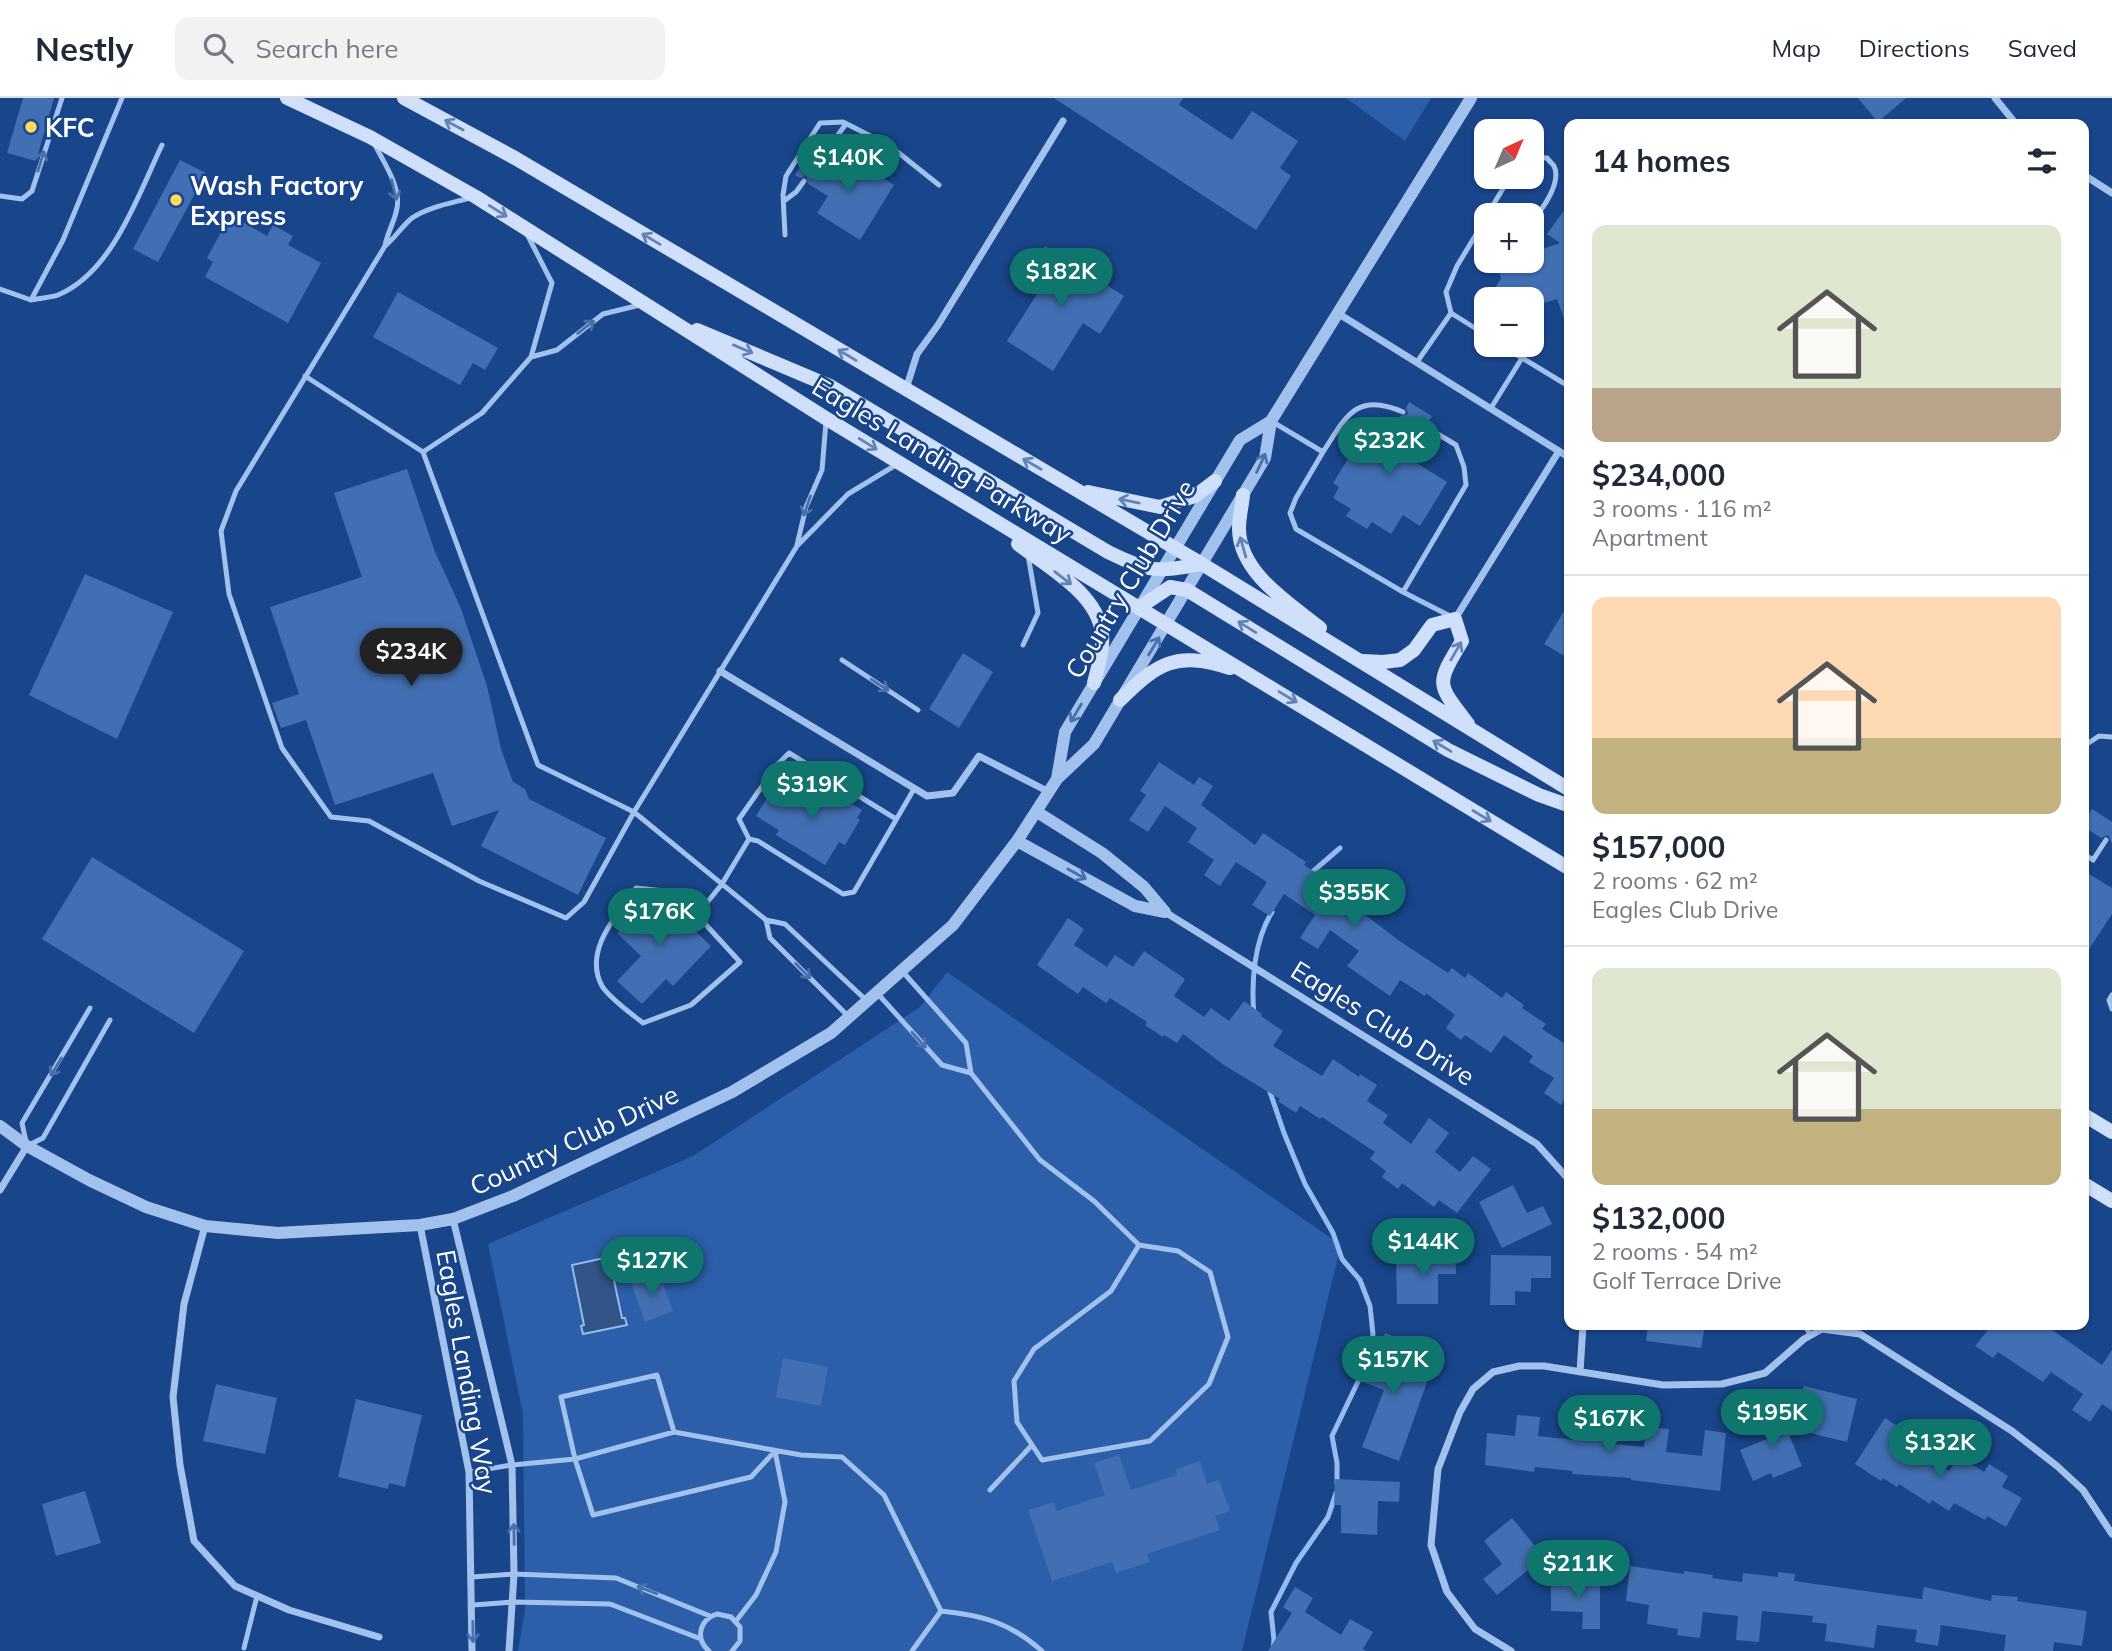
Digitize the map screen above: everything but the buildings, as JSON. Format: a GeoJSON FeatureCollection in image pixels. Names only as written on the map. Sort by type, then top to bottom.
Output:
{"type":"FeatureCollection","features":[{"type":"Feature","properties":{"kind":"main road","name":"Eagles Landing Parkway"},"geometry":{"type":"LineString","coordinates":[[287,98],[370,136],[476,197],[898,463],[1167,623],[1564,865]]}},
{"type":"Feature","properties":{"kind":"main road","name":"Eagles Landing Parkway"},"geometry":{"type":"LineString","coordinates":[[404,98],[515,158],[1202,564],[1564,786]]}},
{"type":"Feature","properties":{"kind":"main road"},"geometry":{"type":"LineString","coordinates":[[657,313],[830,386],[1108,552],[1140,568],[1162,571],[1202,564]]}},
{"type":"Feature","properties":{"kind":"main road"},"geometry":{"type":"LineString","coordinates":[[1073,489],[1160,507],[1195,496],[1215,481]]}},
{"type":"Feature","properties":{"kind":"main road"},"geometry":{"type":"LineString","coordinates":[[1243,495],[1239,530],[1247,559],[1258,575],[1360,661],[1383,663],[1400,660],[1414,650],[1432,625],[1455,619],[1462,641],[1443,673],[1444,692],[1473,730]]}},
{"type":"Feature","properties":{"kind":"main road"},"geometry":{"type":"LineString","coordinates":[[970,507],[1089,601],[1102,631],[1102,645],[1094,683]]}},
{"type":"Feature","properties":{"kind":"main road"},"geometry":{"type":"LineString","coordinates":[[1140,607],[1170,587],[1187,590],[1448,750],[1539,795],[1564,804]]}},
{"type":"Feature","properties":{"kind":"main road"},"geometry":{"type":"LineString","coordinates":[[1120,701],[1143,677],[1167,664],[1192,659],[1251,675]]}},
{"type":"Feature","properties":{"kind":"main road"},"geometry":{"type":"LineString","coordinates":[[2089,1118],[2112,1132]]}},
{"type":"Feature","properties":{"kind":"main road"},"geometry":{"type":"LineString","coordinates":[[2089,1187],[2112,1201]]}},
{"type":"Feature","properties":{"kind":"street","name":"Country Club Drive"},"geometry":{"type":"LineString","coordinates":[[0,1126],[27,1146],[89,1180],[146,1207],[205,1226],[278,1233],[419,1226],[453,1219],[513,1196],[732,1093],[831,1033],[953,925],[1017,841],[1057,779],[1094,744],[1265,458],[1271,421],[1471,98]]}},
{"type":"Feature","properties":{"kind":"street"},"geometry":{"type":"LineString","coordinates":[[1995,98],[2012,119]]}},
{"type":"Feature","properties":{"kind":"street"},"geometry":{"type":"LineString","coordinates":[[905,390],[917,354],[938,325],[1063,121]]}},
{"type":"Feature","properties":{"kind":"street"},"geometry":{"type":"LineString","coordinates":[[2089,178],[2112,193]]}},
{"type":"Feature","properties":{"kind":"street"},"geometry":{"type":"LineString","coordinates":[[1339,314],[1564,454]]}},
{"type":"Feature","properties":{"kind":"street","name":"Country Club Drive"},"geometry":{"type":"LineString","coordinates":[[1057,779],[1065,732],[1094,683],[1240,440],[1271,421]]}},
{"type":"Feature","properties":{"kind":"street"},"geometry":{"type":"LineString","coordinates":[[1455,619],[1559,451]]}},
{"type":"Feature","properties":{"kind":"street"},"geometry":{"type":"LineString","coordinates":[[720,671],[927,796],[954,793],[979,756],[1049,792]]}},
{"type":"Feature","properties":{"kind":"street"},"geometry":{"type":"LineString","coordinates":[[1037,812],[1102,853],[1144,887],[1165,912]]}},
{"type":"Feature","properties":{"kind":"street"},"geometry":{"type":"LineString","coordinates":[[1017,841],[1135,906],[1165,912]]}},
{"type":"Feature","properties":{"kind":"street","name":"Eagles Club Drive"},"geometry":{"type":"LineString","coordinates":[[1165,912],[1537,1144],[1564,1174]]}},
{"type":"Feature","properties":{"kind":"street"},"geometry":{"type":"LineString","coordinates":[[0,1190],[27,1146]]}},
{"type":"Feature","properties":{"kind":"street","name":"Eagles Landing Way"},"geometry":{"type":"LineString","coordinates":[[453,1219],[512,1465],[514,1574],[509,1651]]}},
{"type":"Feature","properties":{"kind":"street"},"geometry":{"type":"LineString","coordinates":[[205,1226],[184,1304],[173,1397],[180,1465],[194,1541],[235,1586],[289,1611],[379,1637]]}},
{"type":"Feature","properties":{"kind":"street","name":"Eagles Landing Way"},"geometry":{"type":"LineString","coordinates":[[419,1226],[469,1472],[472,1651]]}},
{"type":"Feature","properties":{"kind":"street"},"geometry":{"type":"LineString","coordinates":[[1580,1371],[1583,1330]]}},
{"type":"Feature","properties":{"kind":"street"},"geometry":{"type":"LineString","coordinates":[[1511,1651],[1475,1629],[1447,1592],[1431,1545],[1438,1469],[1474,1389],[1493,1373],[1519,1366],[1544,1366],[1662,1385],[1722,1384],[1765,1373],[1810,1335],[1820,1330]]}},
{"type":"Feature","properties":{"kind":"street"},"geometry":{"type":"LineString","coordinates":[[1830,1330],[1860,1334],[2012,1432],[2083,1490],[2112,1534]]}},
{"type":"Feature","properties":{"kind":"lane"},"geometry":{"type":"LineString","coordinates":[[0,195],[22,199],[32,191],[62,98]]}},
{"type":"Feature","properties":{"kind":"lane"},"geometry":{"type":"LineString","coordinates":[[31,300],[63,240],[122,98]]}},
{"type":"Feature","properties":{"kind":"lane"},"geometry":{"type":"LineString","coordinates":[[785,235],[786,176],[820,123],[846,124],[890,146],[939,185]]}},
{"type":"Feature","properties":{"kind":"lane"},"geometry":{"type":"LineString","coordinates":[[817,163],[846,124]]}},
{"type":"Feature","properties":{"kind":"lane"},"geometry":{"type":"LineString","coordinates":[[370,136],[396,188],[397,208],[387,232],[385,246],[236,491],[221,531],[229,594],[282,748],[331,817],[369,821],[479,881],[566,918],[584,902],[634,812],[797,546],[848,494],[898,463]]}},
{"type":"Feature","properties":{"kind":"lane"},"geometry":{"type":"LineString","coordinates":[[0,289],[31,300],[58,295],[90,275],[110,252],[162,145]]}},
{"type":"Feature","properties":{"kind":"lane"},"geometry":{"type":"LineString","coordinates":[[1544,158],[1554,167],[1556,180],[1544,203]]}},
{"type":"Feature","properties":{"kind":"lane"},"geometry":{"type":"LineString","coordinates":[[784,201],[796,192],[804,181]]}},
{"type":"Feature","properties":{"kind":"lane"},"geometry":{"type":"LineString","coordinates":[[385,246],[394,240],[411,219],[424,212],[476,197]]}},
{"type":"Feature","properties":{"kind":"lane"},"geometry":{"type":"LineString","coordinates":[[423,452],[482,413],[531,357],[552,283],[524,227]]}},
{"type":"Feature","properties":{"kind":"lane"},"geometry":{"type":"LineString","coordinates":[[1474,237],[1446,292],[1451,313],[1474,327]]}},
{"type":"Feature","properties":{"kind":"lane"},"geometry":{"type":"LineString","coordinates":[[531,357],[557,350],[603,314],[643,304]]}},
{"type":"Feature","properties":{"kind":"lane"},"geometry":{"type":"LineString","coordinates":[[1417,362],[1451,313]]}},
{"type":"Feature","properties":{"kind":"lane"},"geometry":{"type":"LineString","coordinates":[[1491,408],[1522,358],[1564,383]]}},
{"type":"Feature","properties":{"kind":"lane"},"geometry":{"type":"LineString","coordinates":[[305,376],[423,452],[538,765],[634,812],[766,920],[785,924],[872,997],[942,1065],[971,1073]]}},
{"type":"Feature","properties":{"kind":"lane"},"geometry":{"type":"LineString","coordinates":[[1403,412],[1387,405],[1364,404],[1346,417],[1296,498],[1290,513],[1296,529],[1403,592],[1455,619]]}},
{"type":"Feature","properties":{"kind":"lane"},"geometry":{"type":"LineString","coordinates":[[797,546],[806,507],[822,470],[827,419]]}},
{"type":"Feature","properties":{"kind":"lane"},"geometry":{"type":"LineString","coordinates":[[1271,421],[1323,452]]}},
{"type":"Feature","properties":{"kind":"lane"},"geometry":{"type":"LineString","coordinates":[[1403,592],[1466,485],[1464,467],[1455,445],[1426,427]]}},
{"type":"Feature","properties":{"kind":"lane"},"geometry":{"type":"LineString","coordinates":[[1023,645],[1038,613],[1028,551]]}},
{"type":"Feature","properties":{"kind":"lane"},"geometry":{"type":"LineString","coordinates":[[842,660],[918,710]]}},
{"type":"Feature","properties":{"kind":"lane"},"geometry":{"type":"LineString","coordinates":[[2089,743],[2099,736],[2112,737]]}},
{"type":"Feature","properties":{"kind":"lane"},"geometry":{"type":"LineString","coordinates":[[897,819],[789,753],[777,765],[739,819],[750,839],[758,841],[843,894],[854,892],[897,819],[914,789]]}},
{"type":"Feature","properties":{"kind":"lane"},"geometry":{"type":"LineString","coordinates":[[697,915],[722,884],[750,839]]}},
{"type":"Feature","properties":{"kind":"lane"},"geometry":{"type":"LineString","coordinates":[[2089,857],[2093,860],[2106,840]]}},
{"type":"Feature","properties":{"kind":"lane"},"geometry":{"type":"LineString","coordinates":[[636,888],[665,891],[697,915],[740,962],[691,1005],[643,1023],[603,988],[596,967],[602,937],[636,888]]}},
{"type":"Feature","properties":{"kind":"lane"},"geometry":{"type":"LineString","coordinates":[[766,920],[770,938],[849,1017]]}},
{"type":"Feature","properties":{"kind":"lane"},"geometry":{"type":"LineString","coordinates":[[901,971],[966,1043],[971,1073],[1040,1160],[1094,1201],[1139,1245],[1178,1251],[1210,1272],[1228,1338],[1209,1384],[1150,1441],[1041,1460],[1017,1422],[1014,1381],[1034,1349],[1111,1291],[1139,1245]]}},
{"type":"Feature","properties":{"kind":"lane"},"geometry":{"type":"LineString","coordinates":[[2112,995],[2109,1000],[2112,1009]]}},
{"type":"Feature","properties":{"kind":"lane"},"geometry":{"type":"LineString","coordinates":[[90,1008],[22,1123],[27,1146],[43,1138],[110,1020]]}},
{"type":"Feature","properties":{"kind":"lane"},"geometry":{"type":"LineString","coordinates":[[1808,1330],[1810,1335]]}},
{"type":"Feature","properties":{"kind":"lane"},"geometry":{"type":"LineString","coordinates":[[674,1432],[657,1375],[561,1396],[575,1459],[593,1515],[751,1478],[775,1451]]}},
{"type":"Feature","properties":{"kind":"lane"},"geometry":{"type":"LineString","coordinates":[[469,1472],[575,1459],[674,1432],[801,1455],[842,1457],[884,1494],[941,1611]]}},
{"type":"Feature","properties":{"kind":"lane"},"geometry":{"type":"LineString","coordinates":[[990,1490],[1032,1445]]}},
{"type":"Feature","properties":{"kind":"lane"},"geometry":{"type":"LineString","coordinates":[[736,1621],[756,1595],[776,1552],[785,1503],[775,1451]]}},
{"type":"Feature","properties":{"kind":"lane"},"geometry":{"type":"LineString","coordinates":[[472,1577],[514,1574],[616,1578],[710,1616],[724,1614],[736,1621],[740,1627],[740,1641],[732,1651]]}},
{"type":"Feature","properties":{"kind":"lane"},"geometry":{"type":"LineString","coordinates":[[244,1648],[257,1596]]}},
{"type":"Feature","properties":{"kind":"lane"},"geometry":{"type":"LineString","coordinates":[[473,1605],[513,1602],[610,1604],[701,1639]]}},
{"type":"Feature","properties":{"kind":"lane"},"geometry":{"type":"LineString","coordinates":[[912,1651],[941,1611]]}},
{"type":"Feature","properties":{"kind":"lane"},"geometry":{"type":"LineString","coordinates":[[941,1611],[971,1614],[995,1621],[1025,1636],[1042,1651]]}},
{"type":"Feature","properties":{"kind":"lane"},"geometry":{"type":"LineString","coordinates":[[709,1651],[701,1639],[701,1627],[710,1616]]}},
{"type":"Feature","properties":{"kind":"shaded area"},"geometry":{"type":"Polygon","coordinates":[[[1346,98],[1431,98],[1405,141],[1346,98]]]}},
{"type":"Feature","properties":{"kind":"shaded area"},"geometry":{"type":"Polygon","coordinates":[[[947,972],[1341,1245],[1242,1651],[518,1651],[525,1610],[523,1414],[488,1244],[693,1156],[920,1007],[947,972]]]}},
{"type":"Feature","properties":{"kind":"shaded area"},"geometry":{"type":"Polygon","coordinates":[[[609,1257],[622,1318],[625,1318],[627,1325],[583,1334],[581,1326],[584,1325],[572,1265],[609,1257]]]}},
{"type":"Feature","properties":{"kind":"waterway"},"geometry":{"type":"LineString","coordinates":[[1310,874],[1340,848]]}},
{"type":"Feature","properties":{"kind":"waterway"},"geometry":{"type":"LineString","coordinates":[[1254,1015],[1255,962],[1261,936],[1272,912]]}},
{"type":"Feature","properties":{"kind":"waterway"},"geometry":{"type":"LineString","coordinates":[[1268,1086],[1305,1184],[1333,1233],[1342,1259],[1360,1280],[1370,1306],[1373,1334],[1369,1356]]}},
{"type":"Feature","properties":{"kind":"waterway"},"geometry":{"type":"LineString","coordinates":[[1337,1483],[1337,1463],[1332,1436],[1366,1365]]}},
{"type":"Feature","properties":{"kind":"waterway"},"geometry":{"type":"LineString","coordinates":[[1273,1651],[1271,1612],[1296,1563],[1328,1517],[1336,1493]]}},
{"type":"Feature","properties":{"kind":"place","name":"KFC"},"geometry":{"type":"Point","coordinates":[31,127]}},
{"type":"Feature","properties":{"kind":"place","name":"Wash Factory Express"},"geometry":{"type":"Point","coordinates":[176,200]}}]}
